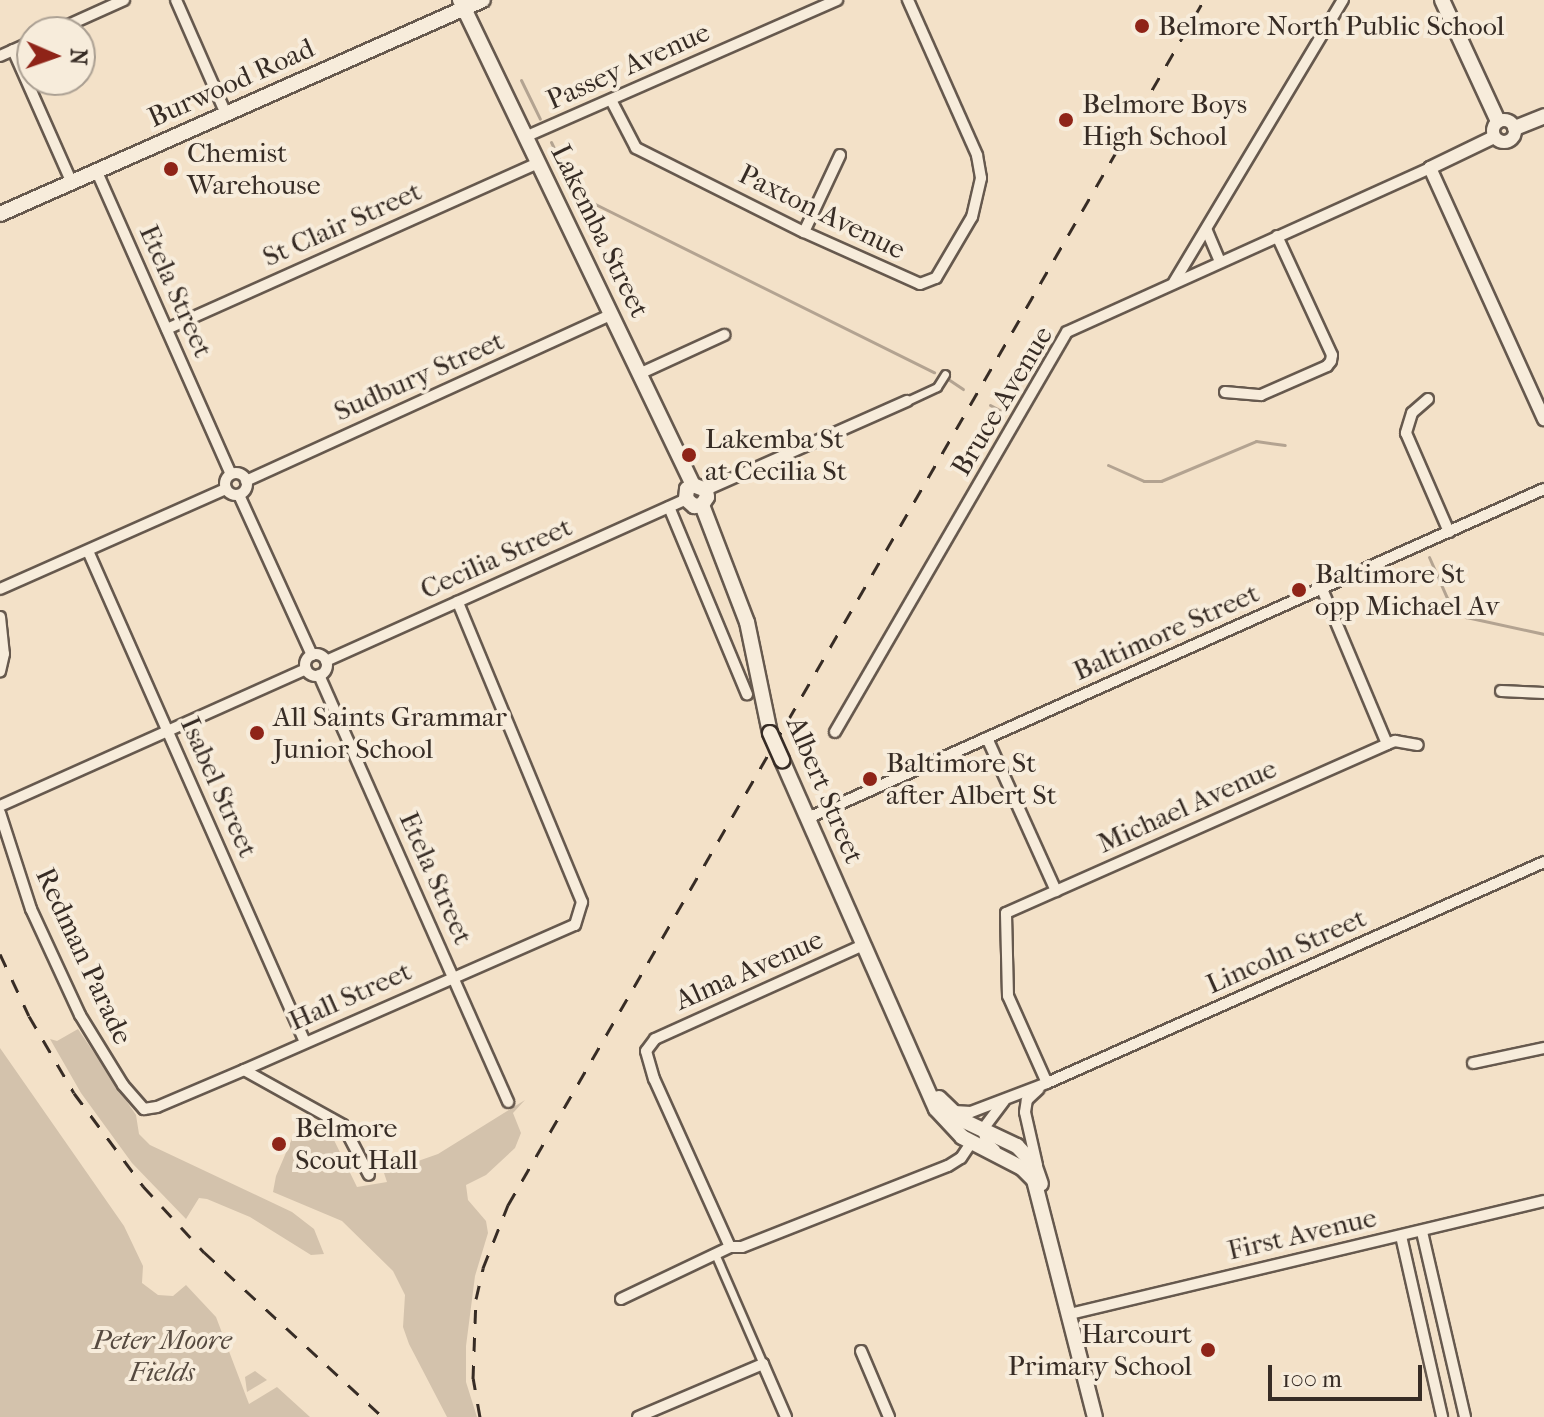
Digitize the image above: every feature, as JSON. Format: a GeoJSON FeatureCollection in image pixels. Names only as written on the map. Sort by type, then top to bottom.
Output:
{"type":"FeatureCollection","features":[{"type":"Feature","properties":{"kind":"main road","name":"Burwood Road"},"geometry":{"type":"LineString","coordinates":[[0,214],[226,114],[462,4],[483,0]]}},
{"type":"Feature","properties":{"kind":"main road"},"geometry":{"type":"LineString","coordinates":[[1442,0],[1498,121]]}},
{"type":"Feature","properties":{"kind":"main road","name":"Lakemba Street"},"geometry":{"type":"LineString","coordinates":[[462,4],[639,374],[700,493]]}},
{"type":"Feature","properties":{"kind":"main road"},"geometry":{"type":"LineString","coordinates":[[1515,128],[1544,116]]}},
{"type":"Feature","properties":{"kind":"main road"},"geometry":{"type":"LineString","coordinates":[[686,499],[687,489],[700,493]]}},
{"type":"Feature","properties":{"kind":"main road","name":"Albert Street"},"geometry":{"type":"LineString","coordinates":[[700,493],[747,622],[770,733],[942,1118],[971,1143],[1013,1163],[1034,1180],[1045,1213]]}},
{"type":"Feature","properties":{"kind":"main road","name":"Albert Street"},"geometry":{"type":"LineString","coordinates":[[907,1043],[942,1104],[954,1115],[1017,1146],[1040,1176]]}},
{"type":"Feature","properties":{"kind":"main road"},"geometry":{"type":"LineString","coordinates":[[1040,1176],[1045,1213],[1095,1417]]}},
{"type":"Feature","properties":{"kind":"street"},"geometry":{"type":"LineString","coordinates":[[88,16],[124,0]]}},
{"type":"Feature","properties":{"kind":"street"},"geometry":{"type":"LineString","coordinates":[[176,0],[226,114]]}},
{"type":"Feature","properties":{"kind":"street","name":"Passey Avenue"},"geometry":{"type":"LineString","coordinates":[[525,137],[837,0]]}},
{"type":"Feature","properties":{"kind":"street","name":"Paxton Avenue"},"geometry":{"type":"LineString","coordinates":[[611,100],[636,148],[804,232],[920,284],[936,278],[972,217],[981,178],[977,155],[908,0]]}},
{"type":"Feature","properties":{"kind":"street"},"geometry":{"type":"LineString","coordinates":[[1173,283],[1343,0]]}},
{"type":"Feature","properties":{"kind":"street"},"geometry":{"type":"LineString","coordinates":[[0,56],[16,49]]}},
{"type":"Feature","properties":{"kind":"street"},"geometry":{"type":"LineString","coordinates":[[13,50],[72,183]]}},
{"type":"Feature","properties":{"kind":"street"},"geometry":{"type":"LineString","coordinates":[[1508,120],[1515,128],[1509,141],[1502,142],[1494,137],[1493,128],[1498,121],[1508,120]]}},
{"type":"Feature","properties":{"kind":"street","name":"Bruce Avenue"},"geometry":{"type":"LineString","coordinates":[[835,732],[1067,332],[1494,137]]}},
{"type":"Feature","properties":{"kind":"street"},"geometry":{"type":"LineString","coordinates":[[804,232],[840,155]]}},
{"type":"Feature","properties":{"kind":"street","name":"St Clair Street"},"geometry":{"type":"LineString","coordinates":[[167,329],[538,163]]}},
{"type":"Feature","properties":{"kind":"street"},"geometry":{"type":"LineString","coordinates":[[1430,168],[1544,419]]}},
{"type":"Feature","properties":{"kind":"street","name":"Etela Street"},"geometry":{"type":"LineString","coordinates":[[97,172],[231,474]]}},
{"type":"Feature","properties":{"kind":"street"},"geometry":{"type":"LineString","coordinates":[[1207,231],[1220,261]]}},
{"type":"Feature","properties":{"kind":"street"},"geometry":{"type":"LineString","coordinates":[[1225,392],[1261,395],[1324,368],[1331,361],[1332,355],[1277,236]]}},
{"type":"Feature","properties":{"kind":"street","name":"Sudbury Street"},"geometry":{"type":"LineString","coordinates":[[246,481],[611,315]]}},
{"type":"Feature","properties":{"kind":"street"},"geometry":{"type":"LineString","coordinates":[[639,374],[724,335]]}},
{"type":"Feature","properties":{"kind":"street"},"geometry":{"type":"LineString","coordinates":[[700,493],[937,387],[945,374]]}},
{"type":"Feature","properties":{"kind":"street"},"geometry":{"type":"LineString","coordinates":[[1428,399],[1412,413],[1406,433],[1449,532]]}},
{"type":"Feature","properties":{"kind":"street"},"geometry":{"type":"LineString","coordinates":[[0,589],[226,489],[231,474],[242,475],[246,481],[245,491],[239,495]]}},
{"type":"Feature","properties":{"kind":"street"},"geometry":{"type":"LineString","coordinates":[[226,489],[239,495],[312,655]]}},
{"type":"Feature","properties":{"kind":"street","name":"Baltimore Street"},"geometry":{"type":"LineString","coordinates":[[808,818],[1544,489]]}},
{"type":"Feature","properties":{"kind":"street","name":"Cecilia Street"},"geometry":{"type":"LineString","coordinates":[[326,661],[686,499]]}},
{"type":"Feature","properties":{"kind":"street"},"geometry":{"type":"LineString","coordinates":[[669,507],[747,694]]}},
{"type":"Feature","properties":{"kind":"street","name":"Isabel Street"},"geometry":{"type":"LineString","coordinates":[[88,551],[305,1042]]}},
{"type":"Feature","properties":{"kind":"street"},"geometry":{"type":"LineString","coordinates":[[1322,589],[1387,744]]}},
{"type":"Feature","properties":{"kind":"street","name":"Hall Street"},"geometry":{"type":"LineString","coordinates":[[144,1109],[157,1107],[244,1070],[575,925],[582,902],[458,602]]}},
{"type":"Feature","properties":{"kind":"street"},"geometry":{"type":"LineString","coordinates":[[0,617],[4,654],[0,672]]}},
{"type":"Feature","properties":{"kind":"street"},"geometry":{"type":"LineString","coordinates":[[0,806],[306,669],[319,675],[325,671],[326,661],[322,655],[312,655]]}},
{"type":"Feature","properties":{"kind":"street"},"geometry":{"type":"LineString","coordinates":[[306,669],[312,655]]}},
{"type":"Feature","properties":{"kind":"street","name":"Etela Street"},"geometry":{"type":"LineString","coordinates":[[319,675],[508,1102]]}},
{"type":"Feature","properties":{"kind":"street"},"geometry":{"type":"LineString","coordinates":[[1501,691],[1544,693]]}},
{"type":"Feature","properties":{"kind":"street"},"geometry":{"type":"LineString","coordinates":[[987,738],[1056,891]]}},
{"type":"Feature","properties":{"kind":"street","name":"Michael Avenue"},"geometry":{"type":"LineString","coordinates":[[1047,1083],[1008,996],[1006,913],[1387,744],[1395,741],[1418,745]]}},
{"type":"Feature","properties":{"kind":"street","name":"Redman Parade"},"geometry":{"type":"LineString","coordinates":[[0,813],[31,909],[80,1015],[128,1092],[144,1109]]}},
{"type":"Feature","properties":{"kind":"street","name":"Lincoln Street"},"geometry":{"type":"LineString","coordinates":[[942,1104],[965,1113],[1047,1083],[1543,864]]}},
{"type":"Feature","properties":{"kind":"street","name":"Alma Avenue"},"geometry":{"type":"LineString","coordinates":[[730,1247],[647,1062],[646,1051],[655,1039],[863,945]]}},
{"type":"Feature","properties":{"kind":"street"},"geometry":{"type":"LineString","coordinates":[[1473,1063],[1544,1048]]}},
{"type":"Feature","properties":{"kind":"street"},"geometry":{"type":"LineString","coordinates":[[244,1070],[343,1125],[369,1175]]}},
{"type":"Feature","properties":{"kind":"street"},"geometry":{"type":"LineString","coordinates":[[1040,1176],[1025,1106],[1030,1096],[1047,1083]]}},
{"type":"Feature","properties":{"kind":"street"},"geometry":{"type":"LineString","coordinates":[[1007,1097],[983,1129],[986,1142],[1013,1163]]}},
{"type":"Feature","properties":{"kind":"street"},"geometry":{"type":"LineString","coordinates":[[621,1299],[730,1247],[742,1247],[948,1166],[957,1161],[971,1143]]}},
{"type":"Feature","properties":{"kind":"street","name":"First Avenue"},"geometry":{"type":"LineString","coordinates":[[1070,1314],[1544,1201]]}},
{"type":"Feature","properties":{"kind":"street"},"geometry":{"type":"LineString","coordinates":[[1422,1232],[1465,1417]]}},
{"type":"Feature","properties":{"kind":"street"},"geometry":{"type":"LineString","coordinates":[[1401,1236],[1442,1417]]}},
{"type":"Feature","properties":{"kind":"street"},"geometry":{"type":"LineString","coordinates":[[716,1256],[786,1417]]}},
{"type":"Feature","properties":{"kind":"street"},"geometry":{"type":"LineString","coordinates":[[861,1351],[889,1417]]}},
{"type":"Feature","properties":{"kind":"street"},"geometry":{"type":"LineString","coordinates":[[638,1417],[763,1364]]}},
{"type":"Feature","properties":{"kind":"green space"},"geometry":{"type":"Polygon","coordinates":[[[78,1029],[136,1115],[139,1134],[150,1145],[292,1212],[314,1229],[324,1254],[311,1255],[250,1217],[207,1199],[199,1198],[186,1219],[132,1163],[81,1093],[50,1039],[57,1041],[78,1029]]]}},
{"type":"Feature","properties":{"kind":"green space","name":"Peter Moore Fields"},"geometry":{"type":"Polygon","coordinates":[[[0,1048],[124,1226],[143,1266],[142,1283],[158,1295],[173,1296],[186,1285],[216,1317],[249,1404],[277,1387],[310,1417],[0,1417],[0,1048]]]}},
{"type":"Feature","properties":{"kind":"green space"},"geometry":{"type":"Polygon","coordinates":[[[525,1100],[513,1113],[521,1133],[515,1148],[486,1175],[466,1185],[468,1200],[486,1221],[488,1233],[475,1276],[466,1346],[466,1382],[477,1417],[447,1417],[409,1344],[403,1327],[405,1295],[393,1271],[342,1221],[273,1192],[276,1176],[300,1120],[332,1136],[357,1187],[387,1182],[384,1173],[438,1154],[525,1100]]]}},
{"type":"Feature","properties":{"kind":"green space"},"geometry":{"type":"Polygon","coordinates":[[[255,1371],[267,1380],[247,1392],[245,1377],[255,1371]]]}},
{"type":"Feature","properties":{"kind":"waterway"},"geometry":{"type":"LineString","coordinates":[[521,80],[540,119]]}},
{"type":"Feature","properties":{"kind":"waterway"},"geometry":{"type":"LineString","coordinates":[[551,142],[571,184],[583,198],[934,372]]}},
{"type":"Feature","properties":{"kind":"waterway"},"geometry":{"type":"LineString","coordinates":[[948,379],[963,389]]}},
{"type":"Feature","properties":{"kind":"waterway"},"geometry":{"type":"LineString","coordinates":[[990,405],[1003,412]]}},
{"type":"Feature","properties":{"kind":"waterway"},"geometry":{"type":"LineString","coordinates":[[1108,465],[1144,481],[1161,481],[1256,441],[1285,445]]}},
{"type":"Feature","properties":{"kind":"waterway"},"geometry":{"type":"LineString","coordinates":[[1429,557],[1447,598],[1466,617],[1544,634]]}},
{"type":"Feature","properties":{"kind":"railway"},"geometry":{"type":"LineString","coordinates":[[480,1417],[473,1379],[476,1299],[483,1268],[508,1205],[1204,0]]}},
{"type":"Feature","properties":{"kind":"railway"},"geometry":{"type":"LineString","coordinates":[[0,954],[29,1016],[74,1093],[143,1186],[204,1252],[383,1417]]}},
{"type":"Feature","properties":{"kind":"place","name":"Belmore North Public School"},"geometry":{"type":"Point","coordinates":[1142,26]}},
{"type":"Feature","properties":{"kind":"place","name":"Belmore Boys High School"},"geometry":{"type":"Point","coordinates":[1066,120]}},
{"type":"Feature","properties":{"kind":"place","name":"Chemist Warehouse"},"geometry":{"type":"Point","coordinates":[171,169]}},
{"type":"Feature","properties":{"kind":"place","name":"Lakemba St at Cecilia St"},"geometry":{"type":"Point","coordinates":[689,455]}},
{"type":"Feature","properties":{"kind":"place","name":"Baltimore St opp Michael Av"},"geometry":{"type":"Point","coordinates":[1299,590]}},
{"type":"Feature","properties":{"kind":"place","name":"All Saints Grammar Junior School"},"geometry":{"type":"Point","coordinates":[257,733]}},
{"type":"Feature","properties":{"kind":"place","name":"Baltimore St after Albert St"},"geometry":{"type":"Point","coordinates":[870,779]}},
{"type":"Feature","properties":{"kind":"place","name":"Belmore Scout Hall"},"geometry":{"type":"Point","coordinates":[279,1144]}},
{"type":"Feature","properties":{"kind":"place","name":"Harcourt Primary School"},"geometry":{"type":"Point","coordinates":[1208,1350]}}]}
